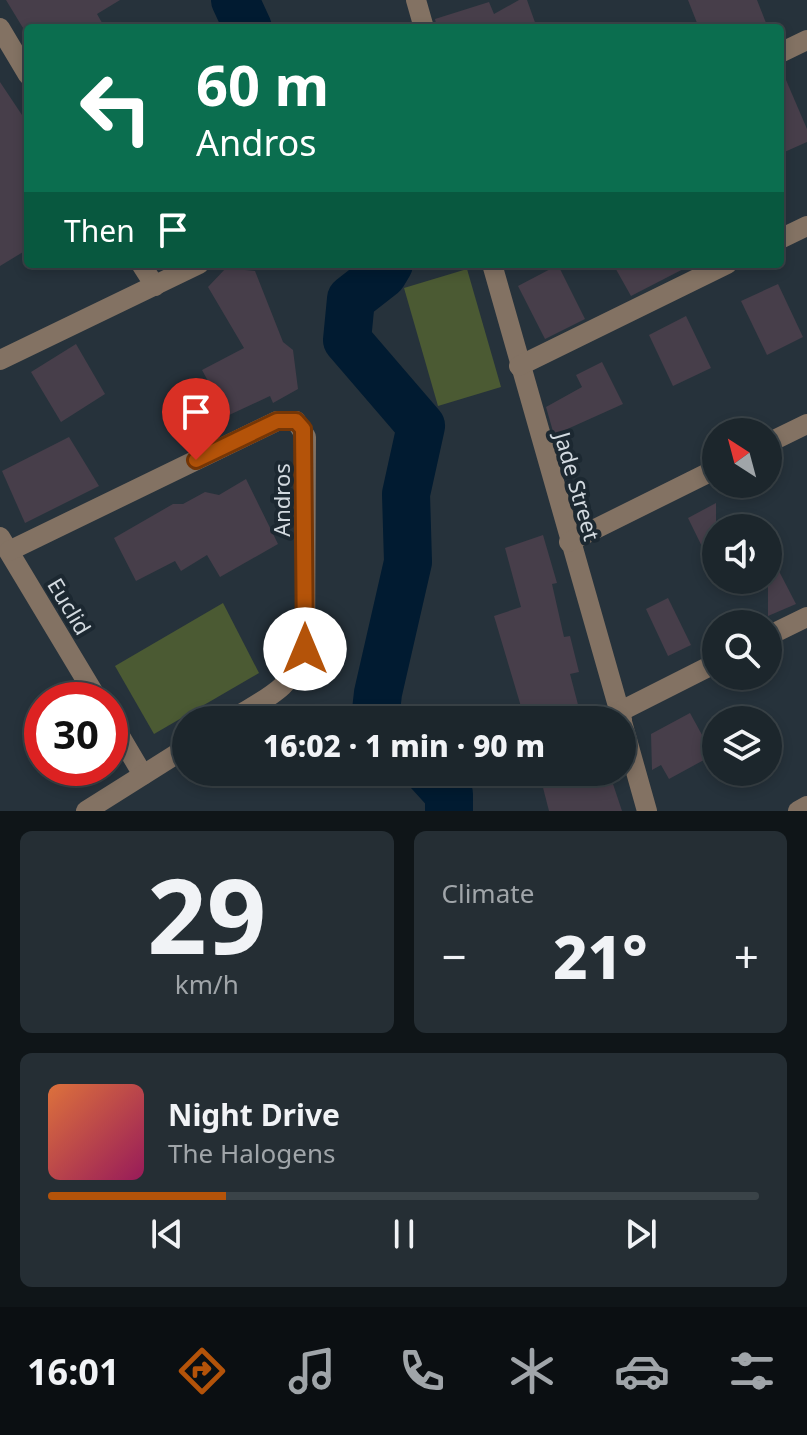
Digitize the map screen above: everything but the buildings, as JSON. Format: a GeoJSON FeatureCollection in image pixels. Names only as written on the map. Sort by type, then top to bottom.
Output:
{"type":"FeatureCollection","features":[{"type":"Feature","properties":{"kind":"street"},"geometry":{"type":"LineString","coordinates":[[422,2],[424,24]]}},
{"type":"Feature","properties":{"kind":"street"},"geometry":{"type":"LineString","coordinates":[[0,28],[24,68]]}},
{"type":"Feature","properties":{"kind":"street"},"geometry":{"type":"LineString","coordinates":[[784,51],[807,40]]}},
{"type":"Feature","properties":{"kind":"street"},"geometry":{"type":"LineString","coordinates":[[784,237],[807,226]]}},
{"type":"Feature","properties":{"kind":"street"},"geometry":{"type":"LineString","coordinates":[[144,268],[155,286]]}},
{"type":"Feature","properties":{"kind":"street"},"geometry":{"type":"LineString","coordinates":[[0,360],[191,268]]}},
{"type":"Feature","properties":{"kind":"street","name":"Jade Street"},"geometry":{"type":"LineString","coordinates":[[493,268],[617,706]]}},
{"type":"Feature","properties":{"kind":"street"},"geometry":{"type":"LineString","coordinates":[[519,366],[719,268]]}},
{"type":"Feature","properties":{"kind":"street","name":"Andros"},"geometry":{"type":"LineString","coordinates":[[4,544],[277,421],[296,421],[306,437],[305,649],[298,672],[283,687],[253,706]]}},
{"type":"Feature","properties":{"kind":"street"},"geometry":{"type":"LineString","coordinates":[[782,436],[807,424]]}},
{"type":"Feature","properties":{"kind":"street"},"geometry":{"type":"LineString","coordinates":[[569,542],[702,476]]}},
{"type":"Feature","properties":{"kind":"street","name":"Euclid"},"geometry":{"type":"LineString","coordinates":[[4,544],[87,682]]}},
{"type":"Feature","properties":{"kind":"street"},"geometry":{"type":"LineString","coordinates":[[782,629],[807,617]]}},
{"type":"Feature","properties":{"kind":"street"},"geometry":{"type":"LineString","coordinates":[[636,709],[702,671]]}},
{"type":"Feature","properties":{"kind":"street"},"geometry":{"type":"LineString","coordinates":[[128,750],[143,775]]}},
{"type":"Feature","properties":{"kind":"street"},"geometry":{"type":"LineString","coordinates":[[86,811],[172,757]]}},
{"type":"Feature","properties":{"kind":"street","name":"Jade Street"},"geometry":{"type":"LineString","coordinates":[[636,772],[647,811]]}},
{"type":"Feature","properties":{"kind":"street"},"geometry":{"type":"LineString","coordinates":[[798,811],[807,806]]}},
{"type":"Feature","properties":{"kind":"green space"},"geometry":{"type":"Polygon","coordinates":[[[467,269],[501,387],[438,406],[404,288],[467,269]]]}},
{"type":"Feature","properties":{"kind":"green space"},"geometry":{"type":"Polygon","coordinates":[[[223,603],[259,673],[202,706],[172,706],[172,724],[154,734],[128,689],[128,682],[124,682],[115,666],[223,603]]]}},
{"type":"Feature","properties":{"kind":"waterway"},"geometry":{"type":"LineString","coordinates":[[235,0],[246,24]]}},
{"type":"Feature","properties":{"kind":"waterway"},"geometry":{"type":"LineString","coordinates":[[377,706],[408,562],[406,494],[421,426],[347,340],[351,299],[387,268]]}},
{"type":"Feature","properties":{"kind":"waterway"},"geometry":{"type":"LineString","coordinates":[[442,786],[449,794],[449,811]]}},
{"type":"Feature","properties":{"kind":"route"},"geometry":{"type":"LineString","coordinates":[[196,460],[277,421],[296,421],[303,429],[306,437],[305,649]]}}]}
